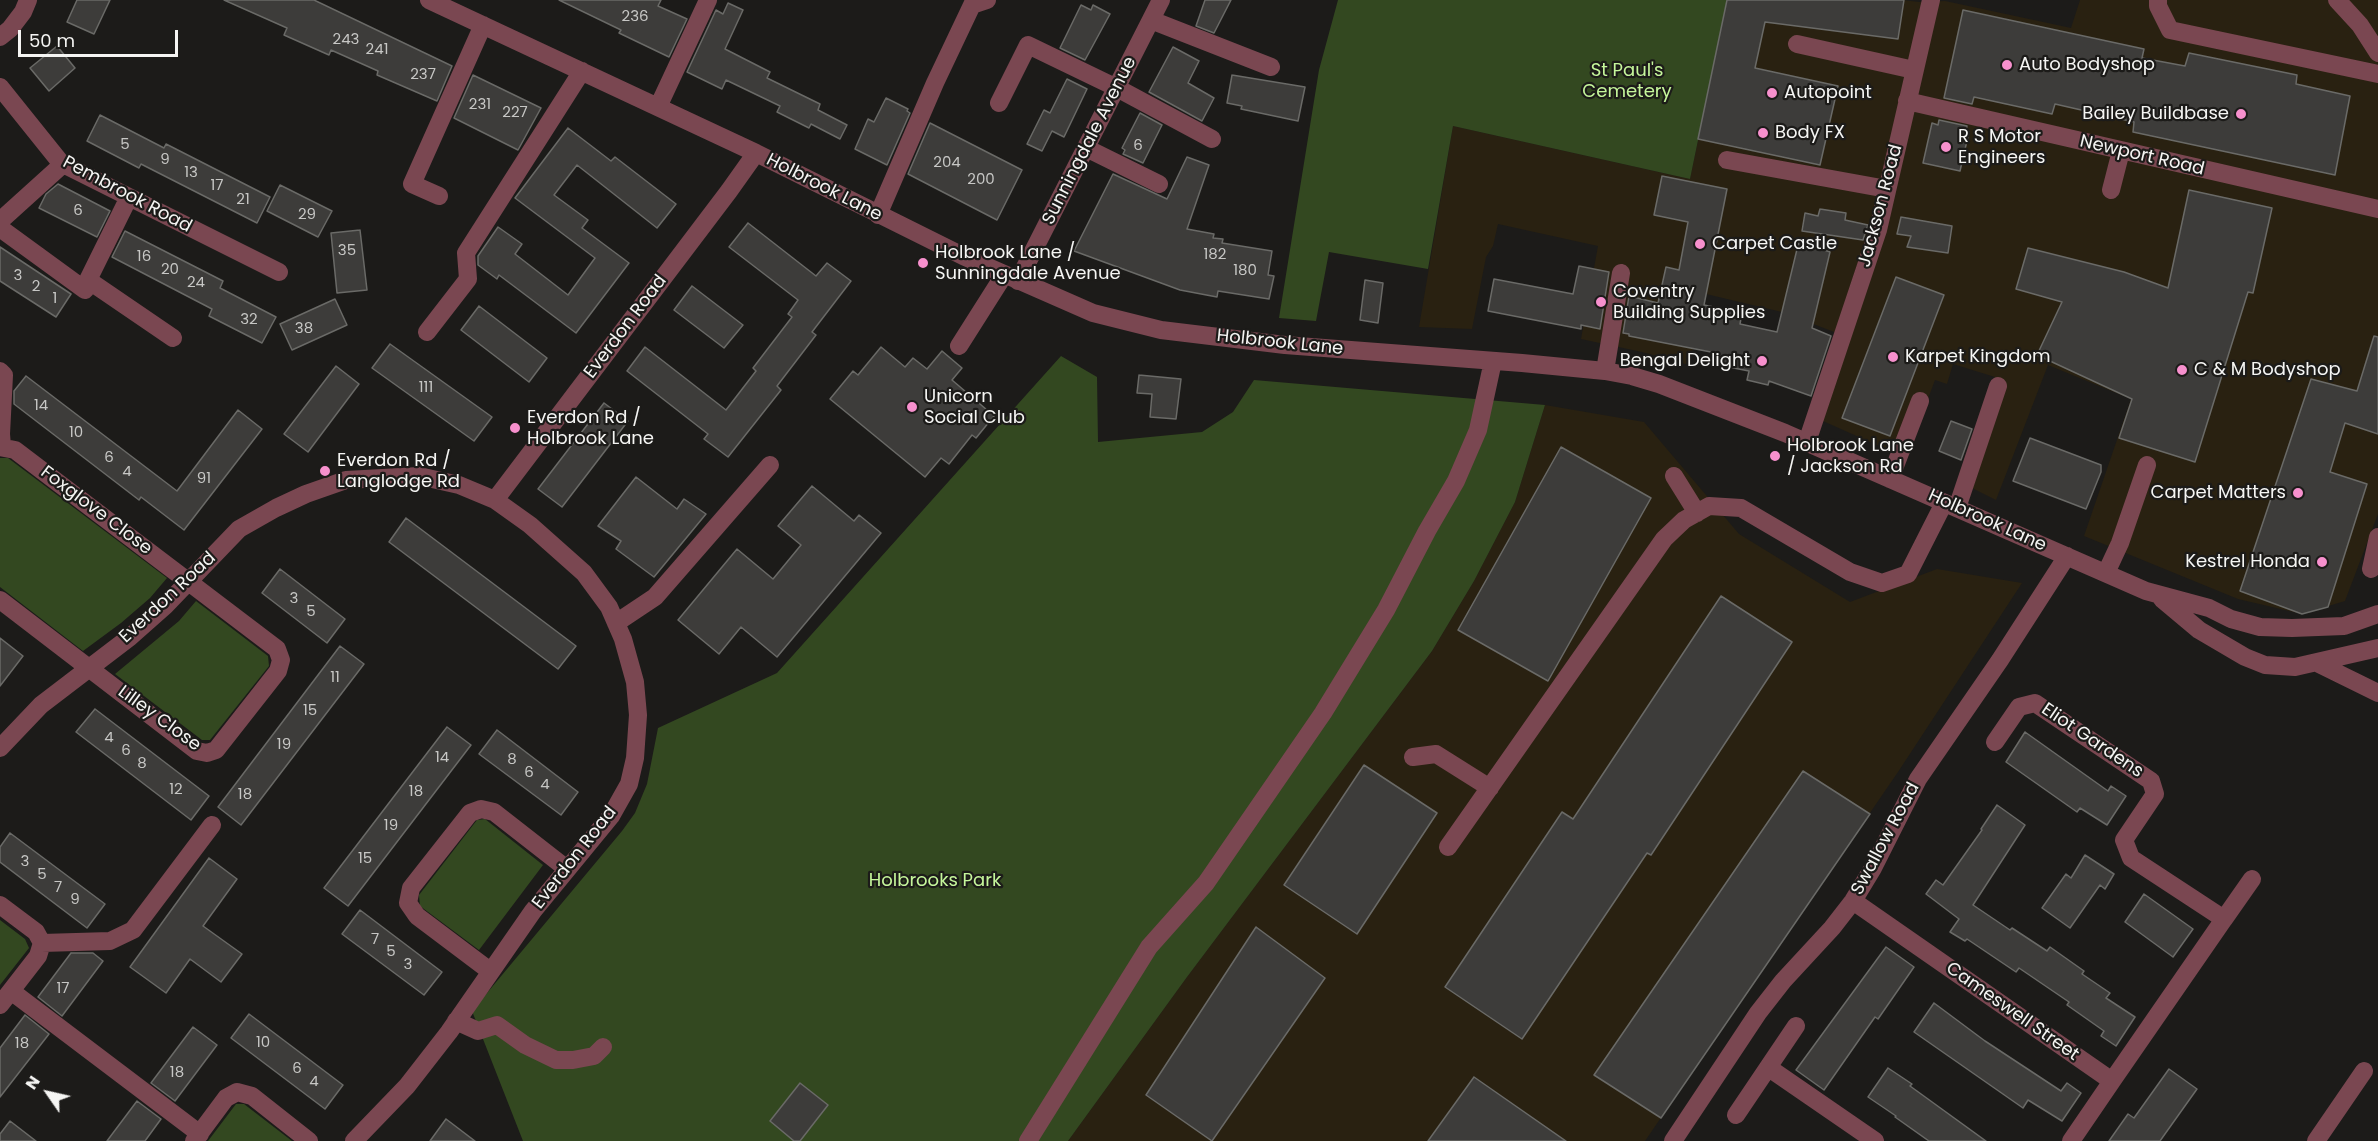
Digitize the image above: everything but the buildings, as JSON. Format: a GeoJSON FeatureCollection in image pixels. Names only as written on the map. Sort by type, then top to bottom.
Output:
{"type":"FeatureCollection","features":[{"type":"Feature","properties":{"kind":"street"},"geometry":{"type":"LineString","coordinates":[[0,37],[10,29],[23,12],[28,0]]}},
{"type":"Feature","properties":{"kind":"street","name":"Holbrook Lane"},"geometry":{"type":"LineString","coordinates":[[429,0],[756,153],[878,215],[1011,278],[1093,313],[1161,330],[1285,345],[1605,371],[1659,384],[1807,442],[2157,595],[2209,608],[2231,619],[2260,627],[2292,628],[2344,626],[2378,614]]}},
{"type":"Feature","properties":{"kind":"street"},"geometry":{"type":"LineString","coordinates":[[658,107],[708,0]]}},
{"type":"Feature","properties":{"kind":"street"},"geometry":{"type":"LineString","coordinates":[[878,215],[935,83],[972,5],[987,0]]}},
{"type":"Feature","properties":{"kind":"street","name":"Sunningdale Avenue"},"geometry":{"type":"LineString","coordinates":[[959,346],[1011,278],[1086,148],[1161,0]]}},
{"type":"Feature","properties":{"kind":"street","name":"Jackson Road"},"geometry":{"type":"LineString","coordinates":[[1807,442],[1878,230],[1930,0]]}},
{"type":"Feature","properties":{"kind":"street"},"geometry":{"type":"LineString","coordinates":[[2158,0],[2158,6],[2170,30],[2378,74]]}},
{"type":"Feature","properties":{"kind":"street"},"geometry":{"type":"LineString","coordinates":[[2337,0],[2360,25],[2378,53]]}},
{"type":"Feature","properties":{"kind":"street"},"geometry":{"type":"LineString","coordinates":[[1151,20],[1271,67]]}},
{"type":"Feature","properties":{"kind":"street"},"geometry":{"type":"LineString","coordinates":[[439,196],[412,184],[483,25]]}},
{"type":"Feature","properties":{"kind":"street"},"geometry":{"type":"LineString","coordinates":[[1797,44],[1914,70]]}},
{"type":"Feature","properties":{"kind":"street"},"geometry":{"type":"LineString","coordinates":[[999,103],[1028,45],[1117,88],[1212,139]]}},
{"type":"Feature","properties":{"kind":"street"},"geometry":{"type":"LineString","coordinates":[[427,332],[468,279],[466,253],[582,71]]}},
{"type":"Feature","properties":{"kind":"street","name":"Pembrook Road"},"geometry":{"type":"LineString","coordinates":[[0,87],[63,164],[279,272]]}},
{"type":"Feature","properties":{"kind":"street","name":"Newport Road"},"geometry":{"type":"LineString","coordinates":[[1906,101],[2378,209]]}},
{"type":"Feature","properties":{"kind":"street"},"geometry":{"type":"LineString","coordinates":[[1086,148],[1159,184]]}},
{"type":"Feature","properties":{"kind":"street"},"geometry":{"type":"LineString","coordinates":[[2112,190],[2121,151]]}},
{"type":"Feature","properties":{"kind":"street","name":"Everdon Road"},"geometry":{"type":"LineString","coordinates":[[495,500],[756,153]]}},
{"type":"Feature","properties":{"kind":"street"},"geometry":{"type":"LineString","coordinates":[[1727,160],[1887,189]]}},
{"type":"Feature","properties":{"kind":"street"},"geometry":{"type":"LineString","coordinates":[[0,221],[63,164]]}},
{"type":"Feature","properties":{"kind":"street"},"geometry":{"type":"LineString","coordinates":[[129,197],[88,280],[173,338]]}},
{"type":"Feature","properties":{"kind":"street"},"geometry":{"type":"LineString","coordinates":[[0,228],[86,290]]}},
{"type":"Feature","properties":{"kind":"street"},"geometry":{"type":"LineString","coordinates":[[1605,371],[1621,273]]}},
{"type":"Feature","properties":{"kind":"street"},"geometry":{"type":"LineString","coordinates":[[1028,1141],[1149,947],[1206,883],[1323,713],[1386,610],[1465,461],[1478,430],[1493,361]]}},
{"type":"Feature","properties":{"kind":"street"},"geometry":{"type":"LineString","coordinates":[[0,371],[4,375],[1,447]]}},
{"type":"Feature","properties":{"kind":"street"},"geometry":{"type":"LineString","coordinates":[[1448,847],[1664,539],[1684,520],[1709,506],[1741,508],[1850,572],[1882,583],[1908,574],[1950,505],[1998,386]]}},
{"type":"Feature","properties":{"kind":"street"},"geometry":{"type":"LineString","coordinates":[[1890,479],[1920,401]]}},
{"type":"Feature","properties":{"kind":"street","name":"Foxglove Close"},"geometry":{"type":"LineString","coordinates":[[1,447],[15,450],[190,582]]}},
{"type":"Feature","properties":{"kind":"street"},"geometry":{"type":"LineString","coordinates":[[616,623],[655,597],[770,465]]}},
{"type":"Feature","properties":{"kind":"street"},"geometry":{"type":"LineString","coordinates":[[2106,573],[2120,543],[2147,465]]}},
{"type":"Feature","properties":{"kind":"street","name":"Everdon Road"},"geometry":{"type":"LineString","coordinates":[[0,748],[41,705],[130,638],[190,582],[239,529],[306,494],[346,480],[419,476],[459,485],[495,500],[530,525],[584,573],[609,607],[623,639],[635,682],[638,715],[635,758],[628,784],[612,816],[533,911],[407,1086],[354,1141]]}},
{"type":"Feature","properties":{"kind":"street"},"geometry":{"type":"LineString","coordinates":[[1674,476],[1697,513]]}},
{"type":"Feature","properties":{"kind":"street"},"geometry":{"type":"LineString","coordinates":[[2372,569],[2378,537]]}},
{"type":"Feature","properties":{"kind":"street","name":"Swallow Road"},"geometry":{"type":"LineString","coordinates":[[1673,1141],[1758,1013],[1783,981],[1853,902],[1918,779],[2000,660],[2067,556]]}},
{"type":"Feature","properties":{"kind":"street","name":"Lilley Close"},"geometry":{"type":"LineString","coordinates":[[89,667],[197,751],[207,753],[216,750],[278,671],[281,660],[277,649],[190,582]]}},
{"type":"Feature","properties":{"kind":"street","name":"Holbrook Lane"},"geometry":{"type":"LineString","coordinates":[[2157,595],[2199,630],[2245,657],[2265,664],[2295,667],[2378,648]]}},
{"type":"Feature","properties":{"kind":"street"},"geometry":{"type":"LineString","coordinates":[[0,600],[89,667]]}},
{"type":"Feature","properties":{"kind":"street"},"geometry":{"type":"LineString","coordinates":[[2317,663],[2378,693]]}},
{"type":"Feature","properties":{"kind":"street","name":"Eliot Gardens"},"geometry":{"type":"LineString","coordinates":[[1995,742],[2019,707],[2035,703],[2151,781],[2155,794],[2124,840],[2131,858],[2224,920]]}},
{"type":"Feature","properties":{"kind":"street"},"geometry":{"type":"LineString","coordinates":[[1413,757],[1436,754],[1490,788]]}},
{"type":"Feature","properties":{"kind":"street"},"geometry":{"type":"LineString","coordinates":[[490,971],[417,916],[408,903],[411,888],[470,813],[481,809],[494,812],[567,869]]}},
{"type":"Feature","properties":{"kind":"street"},"geometry":{"type":"LineString","coordinates":[[42,943],[110,941],[133,930],[212,825]]}},
{"type":"Feature","properties":{"kind":"street"},"geometry":{"type":"LineString","coordinates":[[2071,1141],[2252,879]]}},
{"type":"Feature","properties":{"kind":"street","name":"Cameswell Street"},"geometry":{"type":"LineString","coordinates":[[1853,902],[2112,1081]]}},
{"type":"Feature","properties":{"kind":"street"},"geometry":{"type":"LineString","coordinates":[[0,905],[36,932],[42,943],[38,956],[5,998],[197,1137],[226,1098],[237,1092],[252,1096],[309,1141]]}},
{"type":"Feature","properties":{"kind":"street"},"geometry":{"type":"LineString","coordinates":[[456,1021],[478,1031],[497,1025],[525,1045],[556,1060],[594,1056],[603,1047]]}},
{"type":"Feature","properties":{"kind":"street"},"geometry":{"type":"LineString","coordinates":[[1736,1115],[1796,1026]]}},
{"type":"Feature","properties":{"kind":"street"},"geometry":{"type":"LineString","coordinates":[[1768,1068],[1875,1141]]}},
{"type":"Feature","properties":{"kind":"street"},"geometry":{"type":"LineString","coordinates":[[2316,1141],[2364,1071]]}},
{"type":"Feature","properties":{"kind":"shaded area"},"geometry":{"type":"Polygon","coordinates":[[[1727,0],[1945,1],[2071,28],[2080,0],[2378,0],[2378,514],[2345,601],[2302,614],[2238,599],[2084,536],[2131,399],[2048,365],[1996,500],[1960,482],[1995,377],[1953,364],[1947,384],[1935,380],[1906,458],[1814,417],[1842,335],[1782,312],[1706,294],[1689,365],[1581,339],[1598,246],[1498,224],[1493,246],[1486,257],[1472,329],[1419,327],[1453,126],[1690,179],[1727,0]]]}},
{"type":"Feature","properties":{"kind":"shaded area"},"geometry":{"type":"Polygon","coordinates":[[[1545,405],[1644,422],[1739,534],[1850,602],[1937,569],[2022,583],[1898,772],[1645,1141],[1068,1141],[1187,977],[1432,651],[1474,581],[1515,502],[1545,405]]]}},
{"type":"Feature","properties":{"kind":"green space","name":"St Paul's Cemetery"},"geometry":{"type":"Polygon","coordinates":[[[1338,0],[1727,0],[1690,179],[1453,126],[1428,269],[1329,252],[1316,321],[1279,318],[1319,70],[1338,0]]]}},
{"type":"Feature","properties":{"kind":"green space","name":"Holbrooks Park"},"geometry":{"type":"Polygon","coordinates":[[[1061,356],[1097,377],[1098,442],[1202,432],[1233,412],[1254,380],[1545,405],[1515,502],[1474,581],[1432,651],[1187,977],[1068,1141],[523,1141],[472,1011],[635,813],[647,784],[658,728],[777,673],[1061,356]]]}},
{"type":"Feature","properties":{"kind":"green space"},"geometry":{"type":"Polygon","coordinates":[[[0,458],[8,458],[167,578],[150,598],[83,651],[0,587],[0,458]]]}},
{"type":"Feature","properties":{"kind":"green space"},"geometry":{"type":"Polygon","coordinates":[[[196,601],[268,656],[269,666],[210,740],[202,740],[115,674],[179,621],[196,601]]]}},
{"type":"Feature","properties":{"kind":"green space"},"geometry":{"type":"Polygon","coordinates":[[[485,819],[543,865],[479,950],[420,906],[419,895],[477,820],[485,819]]]}},
{"type":"Feature","properties":{"kind":"green space"},"geometry":{"type":"Polygon","coordinates":[[[0,920],[25,939],[29,948],[0,985],[0,920]]]}},
{"type":"Feature","properties":{"kind":"green space"},"geometry":{"type":"Polygon","coordinates":[[[236,1104],[244,1104],[292,1141],[208,1141],[236,1104]]]}},
{"type":"Feature","properties":{"kind":"place","name":"Auto Bodyshop"},"geometry":{"type":"Point","coordinates":[2007,65]}},
{"type":"Feature","properties":{"kind":"place","name":"Autopoint"},"geometry":{"type":"Point","coordinates":[1772,93]}},
{"type":"Feature","properties":{"kind":"place","name":"Bailey Buildbase"},"geometry":{"type":"Point","coordinates":[2241,114]}},
{"type":"Feature","properties":{"kind":"place","name":"Body FX"},"geometry":{"type":"Point","coordinates":[1763,133]}},
{"type":"Feature","properties":{"kind":"place","name":"R S Motor Engineers"},"geometry":{"type":"Point","coordinates":[1946,147]}},
{"type":"Feature","properties":{"kind":"place","name":"Carpet Castle"},"geometry":{"type":"Point","coordinates":[1700,244]}},
{"type":"Feature","properties":{"kind":"place","name":"Holbrook Lane / Sunningdale Avenue"},"geometry":{"type":"Point","coordinates":[923,263]}},
{"type":"Feature","properties":{"kind":"place","name":"Coventry Building Supplies"},"geometry":{"type":"Point","coordinates":[1601,302]}},
{"type":"Feature","properties":{"kind":"place","name":"Karpet Kingdom"},"geometry":{"type":"Point","coordinates":[1893,357]}},
{"type":"Feature","properties":{"kind":"place","name":"Bengal Delight"},"geometry":{"type":"Point","coordinates":[1762,361]}},
{"type":"Feature","properties":{"kind":"place","name":"C & M Bodyshop"},"geometry":{"type":"Point","coordinates":[2182,370]}},
{"type":"Feature","properties":{"kind":"place","name":"Unicorn Social Club"},"geometry":{"type":"Point","coordinates":[912,407]}},
{"type":"Feature","properties":{"kind":"place","name":"Everdon Rd / Holbrook Lane"},"geometry":{"type":"Point","coordinates":[515,428]}},
{"type":"Feature","properties":{"kind":"place","name":"Holbrook Lane / Jackson Rd"},"geometry":{"type":"Point","coordinates":[1775,456]}},
{"type":"Feature","properties":{"kind":"place","name":"Everdon Rd / Langlodge Rd"},"geometry":{"type":"Point","coordinates":[325,471]}},
{"type":"Feature","properties":{"kind":"place","name":"Carpet Matters"},"geometry":{"type":"Point","coordinates":[2298,493]}},
{"type":"Feature","properties":{"kind":"place","name":"Kestrel Honda"},"geometry":{"type":"Point","coordinates":[2322,562]}}]}
